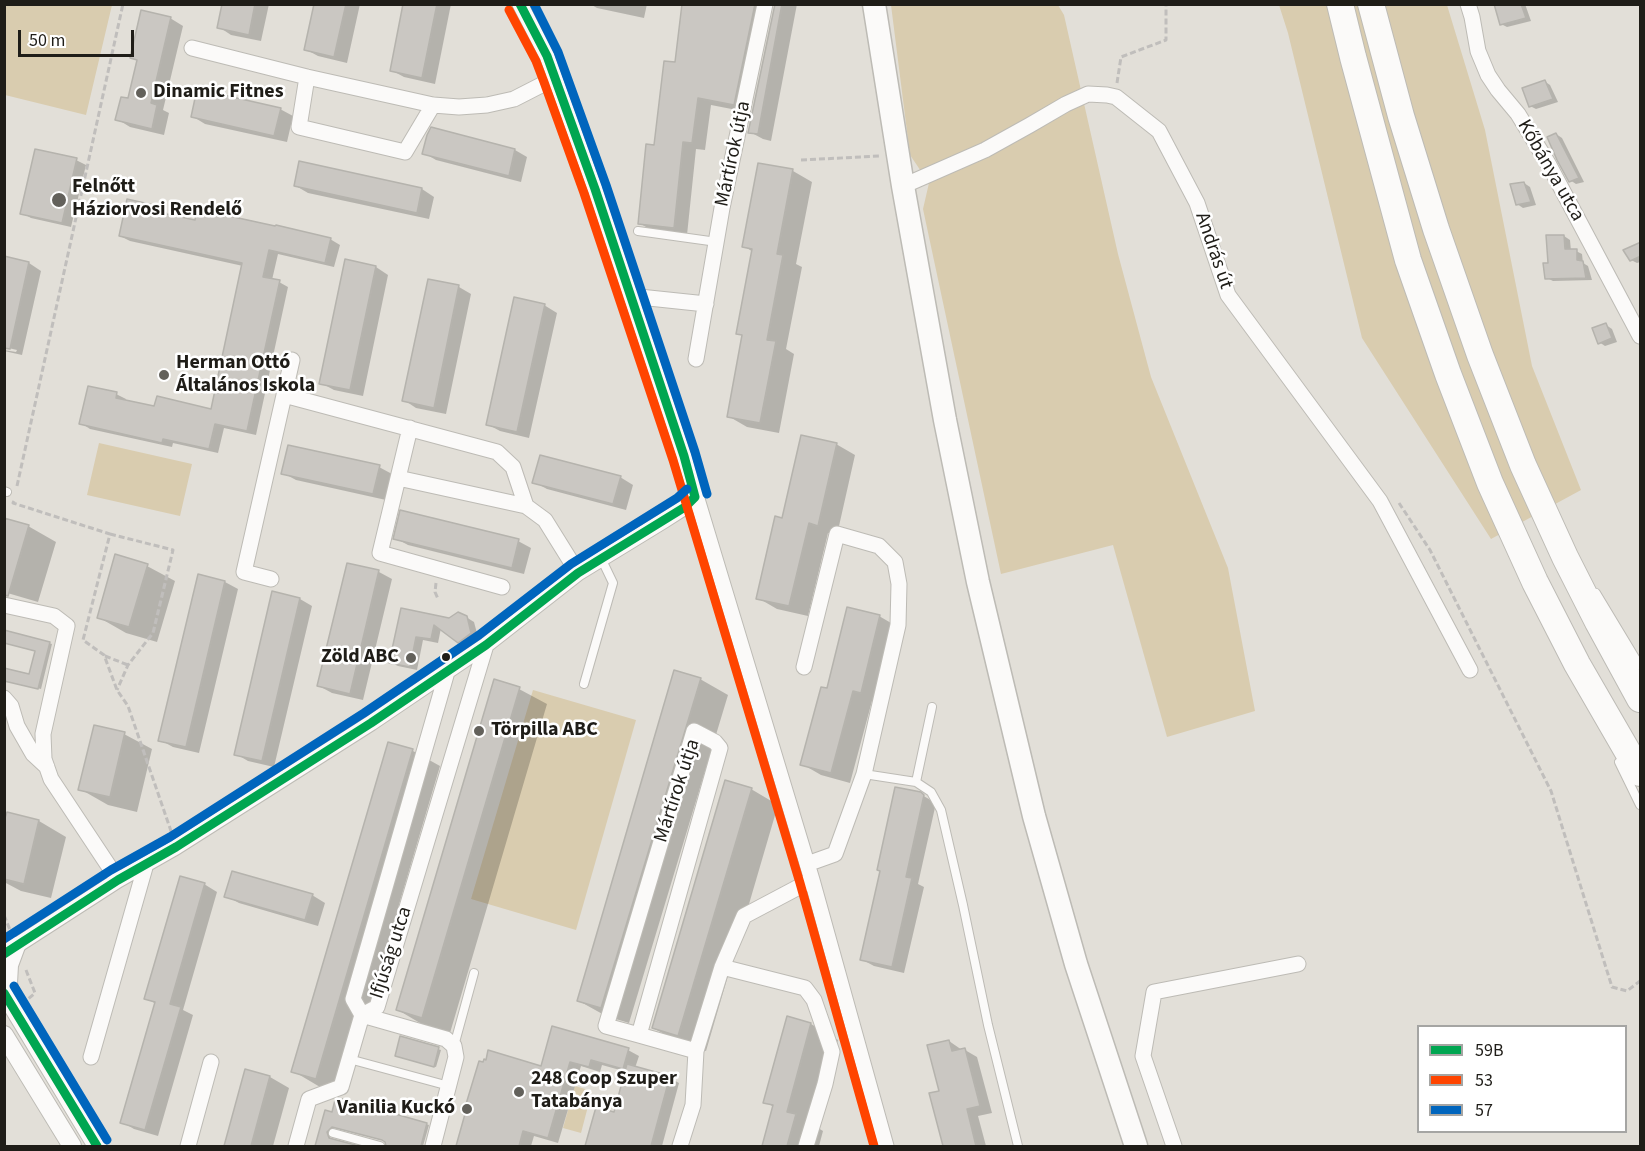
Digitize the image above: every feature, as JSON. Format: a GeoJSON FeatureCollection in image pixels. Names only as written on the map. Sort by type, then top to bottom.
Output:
{"type":"FeatureCollection","features":[{"type":"Feature","properties":{"kind":"highway"},"geometry":{"type":"LineString","coordinates":[[1340,4],[1408,260],[1448,374],[1490,483],[1535,582],[1577,664],[1641,772]]}},
{"type":"Feature","properties":{"kind":"highway"},"geometry":{"type":"LineString","coordinates":[[1371,4],[1401,116],[1436,229],[1480,355],[1523,465],[1565,557],[1641,699]]}},
{"type":"Feature","properties":{"kind":"main road"},"geometry":{"type":"LineString","coordinates":[[874,4],[897,155],[945,420],[963,511],[1014,735],[1063,918],[1136,1146]]}},
{"type":"Feature","properties":{"kind":"street"},"geometry":{"type":"LineString","coordinates":[[520,4],[547,56],[555,78],[595,189],[684,456],[812,880],[886,1146]]}},
{"type":"Feature","properties":{"kind":"street","name":"Mártírok útja"},"geometry":{"type":"LineString","coordinates":[[696,359],[722,208],[765,4]]}},
{"type":"Feature","properties":{"kind":"street","name":"Kőbánya utca"},"geometry":{"type":"LineString","coordinates":[[1468,4],[1478,51],[1488,75],[1518,114],[1549,165],[1641,336]]}},
{"type":"Feature","properties":{"kind":"street"},"geometry":{"type":"LineString","coordinates":[[192,48],[433,105],[459,107],[488,105],[514,99],[555,78]]}},
{"type":"Feature","properties":{"kind":"street"},"geometry":{"type":"LineString","coordinates":[[307,77],[299,127],[405,152],[433,105]]}},
{"type":"Feature","properties":{"kind":"street"},"geometry":{"type":"LineString","coordinates":[[903,186],[985,150],[1073,100],[1088,94],[1116,97]]}},
{"type":"Feature","properties":{"kind":"street","name":"András út"},"geometry":{"type":"LineString","coordinates":[[1116,97],[1159,131],[1197,203],[1228,295],[1380,501],[1470,670]]}},
{"type":"Feature","properties":{"kind":"street"},"geometry":{"type":"LineString","coordinates":[[630,296],[706,304]]}},
{"type":"Feature","properties":{"kind":"street"},"geometry":{"type":"LineString","coordinates":[[271,579],[244,572],[292,360]]}},
{"type":"Feature","properties":{"kind":"street"},"geometry":{"type":"LineString","coordinates":[[284,395],[497,452],[513,467],[526,506]]}},
{"type":"Feature","properties":{"kind":"street"},"geometry":{"type":"LineString","coordinates":[[410,428],[380,553],[502,587]]}},
{"type":"Feature","properties":{"kind":"street"},"geometry":{"type":"LineString","coordinates":[[398,478],[526,506],[545,520],[578,573]]}},
{"type":"Feature","properties":{"kind":"street"},"geometry":{"type":"LineString","coordinates":[[97,1146],[8,997],[8,948],[176,847],[371,723],[486,645],[578,573],[685,507],[695,497]]}},
{"type":"Feature","properties":{"kind":"street"},"geometry":{"type":"LineString","coordinates":[[804,667],[837,534],[879,546],[895,562],[899,584],[898,625],[864,774],[836,854],[807,864]]}},
{"type":"Feature","properties":{"kind":"street"},"geometry":{"type":"LineString","coordinates":[[4,605],[54,616],[67,626],[44,734],[44,759],[51,779],[118,880]]}},
{"type":"Feature","properties":{"kind":"street","name":"Ifjúság utca"},"geometry":{"type":"LineString","coordinates":[[447,672],[353,999],[362,1015],[377,1007],[486,645]]}},
{"type":"Feature","properties":{"kind":"street"},"geometry":{"type":"LineString","coordinates":[[4,698],[11,706],[17,726],[33,754],[47,767]]}},
{"type":"Feature","properties":{"kind":"street","name":"Mártírok útja"},"geometry":{"type":"LineString","coordinates":[[639,1035],[720,748],[715,742],[694,731],[606,1026],[696,1051]]}},
{"type":"Feature","properties":{"kind":"street"},"geometry":{"type":"LineString","coordinates":[[91,1058],[146,864]]}},
{"type":"Feature","properties":{"kind":"street"},"geometry":{"type":"LineString","coordinates":[[680,1146],[693,1105],[696,1051],[722,967],[744,916],[812,880]]}},
{"type":"Feature","properties":{"kind":"street"},"geometry":{"type":"LineString","coordinates":[[1174,1146],[1143,1056],[1154,992],[1298,964]]}},
{"type":"Feature","properties":{"kind":"street"},"geometry":{"type":"LineString","coordinates":[[722,967],[805,988],[814,1000],[832,1052],[806,1146]]}},
{"type":"Feature","properties":{"kind":"street"},"geometry":{"type":"LineString","coordinates":[[296,1146],[309,1099],[341,1087],[362,1015],[446,1039],[453,1046],[456,1057],[433,1146]]}},
{"type":"Feature","properties":{"kind":"street"},"geometry":{"type":"LineString","coordinates":[[4,1035],[72,1146]]}},
{"type":"Feature","properties":{"kind":"street"},"geometry":{"type":"LineString","coordinates":[[188,1146],[211,1062]]}},
{"type":"Feature","properties":{"kind":"lane"},"geometry":{"type":"LineString","coordinates":[[638,231],[717,242]]}},
{"type":"Feature","properties":{"kind":"lane"},"geometry":{"type":"LineString","coordinates":[[1565,557],[1599,597],[1641,666]]}},
{"type":"Feature","properties":{"kind":"lane"},"geometry":{"type":"LineString","coordinates":[[584,684],[613,583],[601,558]]}},
{"type":"Feature","properties":{"kind":"lane"},"geometry":{"type":"LineString","coordinates":[[1577,664],[1593,708]]}},
{"type":"Feature","properties":{"kind":"lane"},"geometry":{"type":"LineString","coordinates":[[916,782],[932,707]]}},
{"type":"Feature","properties":{"kind":"lane"},"geometry":{"type":"LineString","coordinates":[[1617,758],[1641,805]]}},
{"type":"Feature","properties":{"kind":"lane"},"geometry":{"type":"LineString","coordinates":[[864,774],[916,782],[931,792],[940,810],[988,1025],[1018,1146]]}},
{"type":"Feature","properties":{"kind":"lane"},"geometry":{"type":"LineString","coordinates":[[453,1046],[474,973]]}},
{"type":"Feature","properties":{"kind":"lane"},"geometry":{"type":"LineString","coordinates":[[349,1059],[449,1086]]}},
{"type":"Feature","properties":{"kind":"lane"},"geometry":{"type":"LineString","coordinates":[[333,1133],[380,1146]]}},
{"type":"Feature","properties":{"kind":"path"},"geometry":{"type":"LineString","coordinates":[[117,690],[128,664],[153,633],[173,550],[110,534],[13,503],[123,4]]}},
{"type":"Feature","properties":{"kind":"path"},"geometry":{"type":"LineString","coordinates":[[1116,97],[1121,57],[1166,40],[1166,4]]}},
{"type":"Feature","properties":{"kind":"path"},"geometry":{"type":"LineString","coordinates":[[801,160],[897,155]]}},
{"type":"Feature","properties":{"kind":"path"},"geometry":{"type":"LineString","coordinates":[[1380,501],[1400,503],[1430,550],[1551,790],[1612,987],[1627,991],[1641,981]]}},
{"type":"Feature","properties":{"kind":"path"},"geometry":{"type":"LineString","coordinates":[[110,534],[82,640],[104,655],[128,664]]}},
{"type":"Feature","properties":{"kind":"path"},"geometry":{"type":"LineString","coordinates":[[104,655],[117,690],[128,706],[176,847]]}},
{"type":"Feature","properties":{"kind":"shaded area"},"geometry":{"type":"Polygon","coordinates":[[[5,4],[112,5],[86,115],[5,95],[5,4]]]}},
{"type":"Feature","properties":{"kind":"shaded area"},"geometry":{"type":"Polygon","coordinates":[[[891,5],[1058,5],[1064,15],[1118,254],[1151,377],[1228,568],[1255,711],[1167,737],[1113,545],[1001,574],[923,209],[929,183],[910,155],[891,5]]]}},
{"type":"Feature","properties":{"kind":"shaded area"},"geometry":{"type":"Polygon","coordinates":[[[1279,5],[1447,5],[1485,130],[1532,366],[1581,490],[1491,539],[1362,338],[1288,33],[1279,5]]]}},
{"type":"Feature","properties":{"kind":"shaded area"},"geometry":{"type":"Polygon","coordinates":[[[99,443],[192,464],[180,516],[87,495],[99,443]]]}},
{"type":"Feature","properties":{"kind":"shaded area"},"geometry":{"type":"Polygon","coordinates":[[[533,690],[636,720],[576,930],[471,899],[533,690]]]}},
{"type":"Feature","properties":{"kind":"shaded area"},"geometry":{"type":"Polygon","coordinates":[[[575,1086],[592,1091],[581,1133],[563,1128],[575,1086]]]}},
{"type":"Feature","properties":{"kind":"building"},"geometry":{"type":"Polygon","coordinates":[[[222,4],[255,4],[249,35],[217,28],[222,4]]]}},
{"type":"Feature","properties":{"kind":"building"},"geometry":{"type":"Polygon","coordinates":[[[314,4],[346,4],[334,57],[304,50],[314,4]]]}},
{"type":"Feature","properties":{"kind":"building"},"geometry":{"type":"Polygon","coordinates":[[[403,4],[437,4],[422,78],[390,71],[403,4]]]}},
{"type":"Feature","properties":{"kind":"building"},"geometry":{"type":"Polygon","coordinates":[[[682,4],[755,4],[734,105],[698,98],[692,143],[683,142],[674,228],[638,224],[646,144],[654,145],[664,61],[675,62],[682,4]]]}},
{"type":"Feature","properties":{"kind":"building"},"geometry":{"type":"Polygon","coordinates":[[[775,4],[782,4],[758,134],[748,133],[775,4]]]}},
{"type":"Feature","properties":{"kind":"building"},"geometry":{"type":"Polygon","coordinates":[[[1494,4],[1521,4],[1526,18],[1500,25],[1494,4]]]}},
{"type":"Feature","properties":{"kind":"building"},"geometry":{"type":"Polygon","coordinates":[[[141,10],[171,17],[151,103],[157,105],[152,129],[115,120],[121,97],[128,98],[137,60],[130,58],[141,10]]]}},
{"type":"Feature","properties":{"kind":"building"},"geometry":{"type":"Polygon","coordinates":[[[1545,80],[1553,99],[1529,107],[1522,88],[1545,80]]]}},
{"type":"Feature","properties":{"kind":"building"},"geometry":{"type":"Polygon","coordinates":[[[197,89],[281,108],[274,136],[191,117],[197,89]]]}},
{"type":"Feature","properties":{"kind":"building"},"geometry":{"type":"Polygon","coordinates":[[[431,127],[515,149],[509,176],[422,154],[431,127]]]}},
{"type":"Feature","properties":{"kind":"building"},"geometry":{"type":"Polygon","coordinates":[[[1556,133],[1579,178],[1569,182],[1547,137],[1556,133]]]}},
{"type":"Feature","properties":{"kind":"building"},"geometry":{"type":"Polygon","coordinates":[[[35,149],[77,158],[62,223],[20,214],[35,149]]]}},
{"type":"Feature","properties":{"kind":"building"},"geometry":{"type":"Polygon","coordinates":[[[299,161],[422,188],[417,213],[294,186],[299,161]]]}},
{"type":"Feature","properties":{"kind":"building"},"geometry":{"type":"Polygon","coordinates":[[[758,163],[793,169],[777,254],[783,255],[767,340],[776,341],[760,423],[727,417],[742,335],[736,334],[752,249],[742,247],[758,163]]]}},
{"type":"Feature","properties":{"kind":"building"},"geometry":{"type":"Polygon","coordinates":[[[1524,182],[1531,202],[1516,205],[1510,184],[1524,182]]]}},
{"type":"Feature","properties":{"kind":"building"},"geometry":{"type":"Polygon","coordinates":[[[127,199],[158,206],[157,212],[195,220],[197,209],[331,238],[325,263],[269,250],[263,277],[280,280],[247,431],[215,424],[209,449],[163,439],[162,443],[79,424],[88,386],[117,392],[116,398],[154,406],[157,396],[211,409],[242,263],[119,236],[127,199]]]}},
{"type":"Feature","properties":{"kind":"building"},"geometry":{"type":"Polygon","coordinates":[[[1546,235],[1564,235],[1565,249],[1577,249],[1577,260],[1583,261],[1586,278],[1545,279],[1543,263],[1548,263],[1546,235]]]}},
{"type":"Feature","properties":{"kind":"building"},"geometry":{"type":"Polygon","coordinates":[[[1641,242],[1641,256],[1630,261],[1623,250],[1641,242]]]}},
{"type":"Feature","properties":{"kind":"building"},"geometry":{"type":"Polygon","coordinates":[[[4,256],[29,262],[10,349],[4,348],[4,256]]]}},
{"type":"Feature","properties":{"kind":"building"},"geometry":{"type":"Polygon","coordinates":[[[345,259],[376,266],[350,390],[319,384],[345,259]]]}},
{"type":"Feature","properties":{"kind":"building"},"geometry":{"type":"Polygon","coordinates":[[[428,279],[459,285],[434,408],[402,401],[428,279]]]}},
{"type":"Feature","properties":{"kind":"building"},"geometry":{"type":"Polygon","coordinates":[[[514,297],[545,304],[517,432],[486,425],[514,297]]]}},
{"type":"Feature","properties":{"kind":"building"},"geometry":{"type":"Polygon","coordinates":[[[1606,323],[1612,338],[1598,344],[1592,328],[1606,323]]]}},
{"type":"Feature","properties":{"kind":"building"},"geometry":{"type":"Polygon","coordinates":[[[801,435],[837,443],[818,526],[809,523],[789,606],[756,599],[775,516],[782,518],[801,435]]]}},
{"type":"Feature","properties":{"kind":"building"},"geometry":{"type":"Polygon","coordinates":[[[288,445],[380,465],[373,494],[281,474],[288,445]]]}},
{"type":"Feature","properties":{"kind":"building"},"geometry":{"type":"Polygon","coordinates":[[[540,455],[621,476],[613,504],[532,483],[540,455]]]}},
{"type":"Feature","properties":{"kind":"building"},"geometry":{"type":"Polygon","coordinates":[[[400,510],[519,539],[512,568],[393,539],[400,510]]]}},
{"type":"Feature","properties":{"kind":"building"},"geometry":{"type":"Polygon","coordinates":[[[4,518],[29,525],[8,596],[4,595],[4,518]]]}},
{"type":"Feature","properties":{"kind":"building"},"geometry":{"type":"Polygon","coordinates":[[[115,554],[148,564],[129,627],[97,618],[115,554]]]}},
{"type":"Feature","properties":{"kind":"building"},"geometry":{"type":"Polygon","coordinates":[[[347,563],[379,570],[350,694],[317,686],[347,563]]]}},
{"type":"Feature","properties":{"kind":"building"},"geometry":{"type":"Polygon","coordinates":[[[198,574],[225,581],[186,747],[158,741],[198,574]]]}},
{"type":"Feature","properties":{"kind":"building"},"geometry":{"type":"Polygon","coordinates":[[[272,591],[300,598],[262,761],[234,755],[272,591]]]}},
{"type":"Feature","properties":{"kind":"building"},"geometry":{"type":"Polygon","coordinates":[[[847,607],[880,615],[861,693],[853,691],[831,773],[800,765],[821,687],[827,688],[847,607]]]}},
{"type":"Feature","properties":{"kind":"building"},"geometry":{"type":"Polygon","coordinates":[[[401,608],[449,618],[458,612],[467,616],[471,633],[458,643],[434,625],[431,639],[416,637],[410,667],[389,663],[401,608]]]}},
{"type":"Feature","properties":{"kind":"building"},"geometry":{"type":"Polygon","coordinates":[[[4,630],[50,642],[38,689],[4,681],[4,668],[29,674],[35,651],[4,643],[4,630]]]}},
{"type":"Feature","properties":{"kind":"building"},"geometry":{"type":"Polygon","coordinates":[[[674,670],[701,678],[601,1008],[577,1001],[674,670]]]}},
{"type":"Feature","properties":{"kind":"building"},"geometry":{"type":"Polygon","coordinates":[[[494,679],[520,687],[422,1018],[396,1010],[494,679]]]}},
{"type":"Feature","properties":{"kind":"building"},"geometry":{"type":"Polygon","coordinates":[[[94,725],[125,732],[110,797],[78,790],[94,725]]]}},
{"type":"Feature","properties":{"kind":"building"},"geometry":{"type":"Polygon","coordinates":[[[388,742],[413,749],[316,1079],[291,1072],[388,742]]]}},
{"type":"Feature","properties":{"kind":"building"},"geometry":{"type":"Polygon","coordinates":[[[725,780],[752,788],[678,1036],[652,1028],[725,780]]]}},
{"type":"Feature","properties":{"kind":"building"},"geometry":{"type":"Polygon","coordinates":[[[895,787],[921,792],[924,795],[906,877],[912,878],[892,967],[860,960],[880,871],[877,870],[895,787]]]}},
{"type":"Feature","properties":{"kind":"building"},"geometry":{"type":"Polygon","coordinates":[[[7,812],[39,820],[24,884],[4,879],[4,821],[7,812]]]}},
{"type":"Feature","properties":{"kind":"building"},"geometry":{"type":"Polygon","coordinates":[[[232,871],[313,894],[305,920],[224,897],[232,871]]]}},
{"type":"Feature","properties":{"kind":"building"},"geometry":{"type":"Polygon","coordinates":[[[180,876],[205,883],[170,1004],[181,1007],[145,1130],[120,1123],[155,1002],[144,999],[180,876]]]}},
{"type":"Feature","properties":{"kind":"building"},"geometry":{"type":"Polygon","coordinates":[[[787,1016],[811,1023],[787,1112],[796,1114],[787,1146],[762,1146],[773,1105],[763,1103],[787,1016]]]}},
{"type":"Feature","properties":{"kind":"building"},"geometry":{"type":"Polygon","coordinates":[[[552,1026],[629,1048],[623,1069],[591,1060],[589,1067],[570,1062],[548,1138],[523,1131],[519,1146],[456,1146],[479,1061],[486,1060],[488,1050],[541,1066],[552,1026]]]}},
{"type":"Feature","properties":{"kind":"building"},"geometry":{"type":"Polygon","coordinates":[[[400,1036],[439,1047],[434,1067],[395,1056],[400,1036]]]}},
{"type":"Feature","properties":{"kind":"building"},"geometry":{"type":"Polygon","coordinates":[[[949,1040],[952,1051],[965,1048],[980,1106],[967,1109],[976,1146],[943,1146],[929,1093],[939,1091],[927,1045],[949,1040]]]}},
{"type":"Feature","properties":{"kind":"building"},"geometry":{"type":"Polygon","coordinates":[[[627,1064],[670,1076],[651,1146],[585,1146],[596,1107],[614,1112],[627,1064]]]}},
{"type":"Feature","properties":{"kind":"building"},"geometry":{"type":"Polygon","coordinates":[[[245,1069],[270,1076],[251,1146],[224,1146],[245,1069]]]}},
{"type":"Feature","properties":{"kind":"building"},"geometry":{"type":"Polygon","coordinates":[[[339,1098],[427,1123],[421,1146],[386,1146],[382,1140],[332,1127],[327,1132],[329,1138],[359,1146],[315,1146],[325,1110],[332,1112],[335,1100],[339,1098]]]}},
{"type":"Feature","properties":{"kind":"transit line","name":"59B"},"geometry":{"type":"LineString","coordinates":[[520,4],[547,56],[595,189],[684,456],[695,497]]}},
{"type":"Feature","properties":{"kind":"transit line","name":"57"},"geometry":{"type":"LineString","coordinates":[[534,4],[558,52],[606,185],[707,494]]}},
{"type":"Feature","properties":{"kind":"transit line","name":"53"},"geometry":{"type":"LineString","coordinates":[[509,10],[536,61],[544,82],[584,193],[673,460],[800,883],[874,1146]]}},
{"type":"Feature","properties":{"kind":"transit line","name":"57"},"geometry":{"type":"LineString","coordinates":[[4,939],[111,870],[170,837],[364,713],[479,635],[571,564],[677,498],[687,489]]}},
{"type":"Feature","properties":{"kind":"transit line","name":"59B"},"geometry":{"type":"LineString","coordinates":[[4,954],[118,880],[176,847],[371,723],[486,645],[578,573],[685,507],[695,497]]}},
{"type":"Feature","properties":{"kind":"transit line","name":"57"},"geometry":{"type":"LineString","coordinates":[[14,986],[107,1140]]}},
{"type":"Feature","properties":{"kind":"transit line","name":"59B"},"geometry":{"type":"LineString","coordinates":[[4,993],[97,1146]]}},
{"type":"Feature","properties":{"kind":"place","name":"Dinamic Fitnes"},"geometry":{"type":"Point","coordinates":[141,93]}},
{"type":"Feature","properties":{"kind":"place","name":"Felnőtt Háziorvosi Rendelő"},"geometry":{"type":"Point","coordinates":[59,200]}},
{"type":"Feature","properties":{"kind":"place","name":"Herman Ottó Általános Iskola"},"geometry":{"type":"Point","coordinates":[164,375]}},
{"type":"Feature","properties":{"kind":"place","name":"Zöld ABC"},"geometry":{"type":"Point","coordinates":[411,658]}},
{"type":"Feature","properties":{"kind":"place","name":"Törpilla ABC"},"geometry":{"type":"Point","coordinates":[479,731]}},
{"type":"Feature","properties":{"kind":"place","name":"248 Coop Szuper Tatabánya"},"geometry":{"type":"Point","coordinates":[519,1092]}},
{"type":"Feature","properties":{"kind":"place","name":"Vanilia Kuckó"},"geometry":{"type":"Point","coordinates":[467,1109]}}]}
